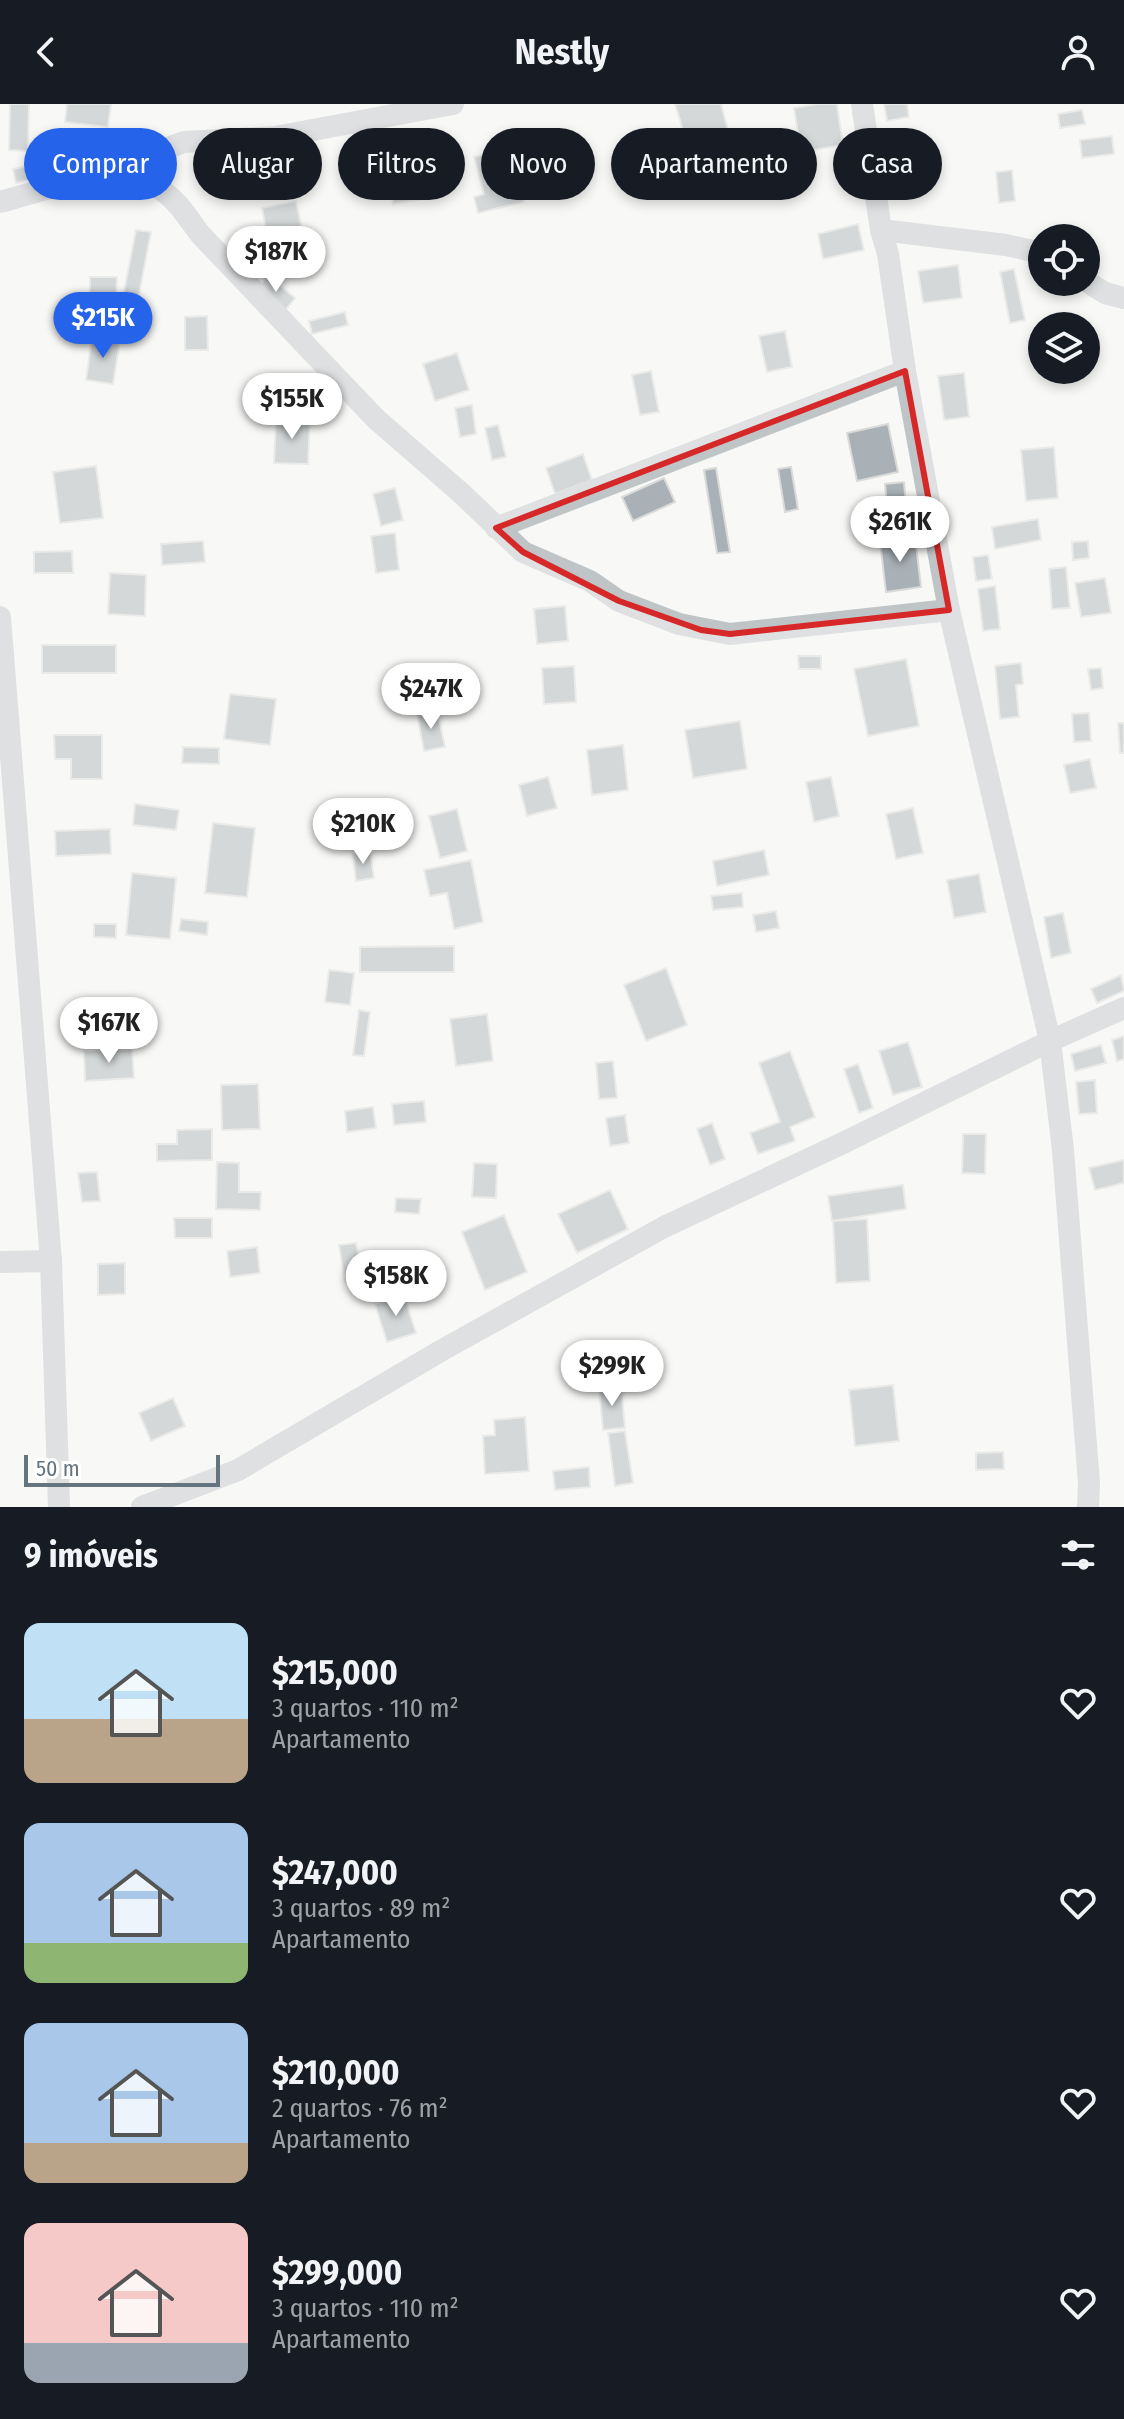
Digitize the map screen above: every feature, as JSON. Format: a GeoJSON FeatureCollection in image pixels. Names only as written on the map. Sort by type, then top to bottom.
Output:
{"type":"FeatureCollection","features":[{"type":"Feature","properties":{"kind":"street"},"geometry":{"type":"LineString","coordinates":[[177,145],[275,137],[453,104]]}},
{"type":"Feature","properties":{"kind":"street"},"geometry":{"type":"LineString","coordinates":[[862,104],[905,371],[949,610],[1050,1041],[1063,1150],[1089,1483],[1088,1507]]}},
{"type":"Feature","properties":{"kind":"street"},"geometry":{"type":"LineString","coordinates":[[0,202],[24,196]]}},
{"type":"Feature","properties":{"kind":"street"},"geometry":{"type":"LineString","coordinates":[[173,200],[200,234],[376,419],[523,552],[590,581],[619,601],[701,630],[730,634],[949,610]]}},
{"type":"Feature","properties":{"kind":"street"},"geometry":{"type":"LineString","coordinates":[[881,230],[1028,250]]}},
{"type":"Feature","properties":{"kind":"street"},"geometry":{"type":"LineString","coordinates":[[1100,290],[1124,298]]}},
{"type":"Feature","properties":{"kind":"street"},"geometry":{"type":"LineString","coordinates":[[496,528],[905,371]]}},
{"type":"Feature","properties":{"kind":"street"},"geometry":{"type":"LineString","coordinates":[[0,617],[51,1261],[59,1507]]}},
{"type":"Feature","properties":{"kind":"street"},"geometry":{"type":"LineString","coordinates":[[142,1507],[238,1470],[444,1349],[664,1227],[1124,1008]]}},
{"type":"Feature","properties":{"kind":"street"},"geometry":{"type":"LineString","coordinates":[[0,1262],[51,1261]]}},
{"type":"Feature","properties":{"kind":"highlighted area"},"geometry":{"type":"Polygon","coordinates":[[[905,371],[949,610],[730,634],[701,630],[619,601],[523,552],[496,528],[905,371]]]}},
{"type":"Feature","properties":{"kind":"building"},"geometry":{"type":"Polygon","coordinates":[[[10,104],[29,104],[28,128],[24,128],[24,151],[9,150],[10,104]]]}},
{"type":"Feature","properties":{"kind":"building"},"geometry":{"type":"Polygon","coordinates":[[[67,104],[111,104],[108,127],[65,122],[67,104]]]}},
{"type":"Feature","properties":{"kind":"building"},"geometry":{"type":"Polygon","coordinates":[[[675,104],[721,104],[727,128],[682,128],[675,104]]]}},
{"type":"Feature","properties":{"kind":"building"},"geometry":{"type":"Polygon","coordinates":[[[837,104],[841,128],[833,128],[833,147],[817,149],[817,128],[797,128],[794,108],[837,104]]]}},
{"type":"Feature","properties":{"kind":"building"},"geometry":{"type":"Polygon","coordinates":[[[884,104],[907,104],[909,117],[887,121],[884,104]]]}},
{"type":"Feature","properties":{"kind":"building"},"geometry":{"type":"Polygon","coordinates":[[[1082,110],[1085,124],[1060,128],[1058,114],[1082,110]]]}},
{"type":"Feature","properties":{"kind":"building"},"geometry":{"type":"Polygon","coordinates":[[[1112,136],[1114,154],[1082,158],[1080,140],[1112,136]]]}},
{"type":"Feature","properties":{"kind":"building"},"geometry":{"type":"Polygon","coordinates":[[[481,155],[481,183],[474,157],[481,155]]]}},
{"type":"Feature","properties":{"kind":"building"},"geometry":{"type":"Polygon","coordinates":[[[24,166],[24,181],[16,183],[13,169],[24,166]]]}},
{"type":"Feature","properties":{"kind":"building"},"geometry":{"type":"Polygon","coordinates":[[[1012,170],[1015,201],[999,203],[996,172],[1012,170]]]}},
{"type":"Feature","properties":{"kind":"building"},"geometry":{"type":"Polygon","coordinates":[[[481,195],[481,200],[524,202],[478,213],[474,197],[481,195]]]}},
{"type":"Feature","properties":{"kind":"building"},"geometry":{"type":"Polygon","coordinates":[[[392,200],[416,200],[393,204],[392,200]]]}},
{"type":"Feature","properties":{"kind":"building"},"geometry":{"type":"Polygon","coordinates":[[[296,201],[305,244],[270,251],[262,208],[296,201]]]}},
{"type":"Feature","properties":{"kind":"building"},"geometry":{"type":"Polygon","coordinates":[[[858,224],[864,250],[823,259],[818,234],[858,224]]]}},
{"type":"Feature","properties":{"kind":"building"},"geometry":{"type":"Polygon","coordinates":[[[136,230],[151,232],[133,326],[118,323],[136,230]]]}},
{"type":"Feature","properties":{"kind":"building"},"geometry":{"type":"Polygon","coordinates":[[[958,265],[962,298],[923,303],[918,271],[958,265]]]}},
{"type":"Feature","properties":{"kind":"building"},"geometry":{"type":"Polygon","coordinates":[[[1014,269],[1025,320],[1010,323],[1000,272],[1014,269]]]}},
{"type":"Feature","properties":{"kind":"building"},"geometry":{"type":"Polygon","coordinates":[[[268,276],[295,298],[283,313],[256,290],[268,276]]]}},
{"type":"Feature","properties":{"kind":"building"},"geometry":{"type":"Polygon","coordinates":[[[90,277],[117,277],[115,325],[89,324],[90,277]]]}},
{"type":"Feature","properties":{"kind":"building"},"geometry":{"type":"Polygon","coordinates":[[[345,312],[348,325],[312,334],[309,321],[345,312]]]}},
{"type":"Feature","properties":{"kind":"building"},"geometry":{"type":"Polygon","coordinates":[[[207,316],[208,350],[185,350],[185,317],[207,316]]]}},
{"type":"Feature","properties":{"kind":"building"},"geometry":{"type":"Polygon","coordinates":[[[785,331],[792,367],[767,372],[759,336],[785,331]]]}},
{"type":"Feature","properties":{"kind":"building"},"geometry":{"type":"Polygon","coordinates":[[[92,337],[120,341],[113,384],[86,380],[92,337]]]}},
{"type":"Feature","properties":{"kind":"building"},"geometry":{"type":"Polygon","coordinates":[[[457,353],[469,390],[435,401],[423,364],[457,353]]]}},
{"type":"Feature","properties":{"kind":"building"},"geometry":{"type":"Polygon","coordinates":[[[651,371],[659,412],[640,415],[632,375],[651,371]]]}},
{"type":"Feature","properties":{"kind":"building"},"geometry":{"type":"Polygon","coordinates":[[[964,373],[969,417],[944,420],[938,376],[964,373]]]}},
{"type":"Feature","properties":{"kind":"building"},"geometry":{"type":"Polygon","coordinates":[[[472,405],[476,434],[460,437],[455,408],[472,405]]]}},
{"type":"Feature","properties":{"kind":"building"},"geometry":{"type":"Polygon","coordinates":[[[276,418],[310,418],[308,464],[274,463],[276,418]]]}},
{"type":"Feature","properties":{"kind":"building"},"geometry":{"type":"Polygon","coordinates":[[[888,424],[898,472],[857,481],[847,433],[888,424]]]}},
{"type":"Feature","properties":{"kind":"building"},"geometry":{"type":"Polygon","coordinates":[[[498,425],[506,457],[492,460],[485,428],[498,425]]]}},
{"type":"Feature","properties":{"kind":"building"},"geometry":{"type":"Polygon","coordinates":[[[1054,447],[1058,498],[1026,501],[1021,450],[1054,447]]]}},
{"type":"Feature","properties":{"kind":"building"},"geometry":{"type":"Polygon","coordinates":[[[583,454],[592,480],[555,494],[546,468],[583,454]]]}},
{"type":"Feature","properties":{"kind":"building"},"geometry":{"type":"Polygon","coordinates":[[[96,466],[103,518],[60,523],[53,472],[96,466]]]}},
{"type":"Feature","properties":{"kind":"building"},"geometry":{"type":"Polygon","coordinates":[[[791,467],[798,509],[785,512],[778,469],[791,467]]]}},
{"type":"Feature","properties":{"kind":"building"},"geometry":{"type":"Polygon","coordinates":[[[716,468],[730,552],[717,553],[704,470],[716,468]]]}},
{"type":"Feature","properties":{"kind":"building"},"geometry":{"type":"Polygon","coordinates":[[[664,478],[675,502],[633,521],[622,497],[664,478]]]}},
{"type":"Feature","properties":{"kind":"building"},"geometry":{"type":"Polygon","coordinates":[[[904,482],[908,528],[889,530],[885,484],[904,482]]]}},
{"type":"Feature","properties":{"kind":"building"},"geometry":{"type":"Polygon","coordinates":[[[395,488],[403,520],[381,526],[373,494],[395,488]]]}},
{"type":"Feature","properties":{"kind":"building"},"geometry":{"type":"Polygon","coordinates":[[[1038,519],[1041,540],[995,549],[992,527],[1038,519]]]}},
{"type":"Feature","properties":{"kind":"building"},"geometry":{"type":"Polygon","coordinates":[[[395,533],[399,570],[376,573],[371,536],[395,533]]]}},
{"type":"Feature","properties":{"kind":"building"},"geometry":{"type":"Polygon","coordinates":[[[915,536],[921,587],[886,592],[880,541],[915,536]]]}},
{"type":"Feature","properties":{"kind":"building"},"geometry":{"type":"Polygon","coordinates":[[[203,541],[205,562],[162,565],[161,544],[203,541]]]}},
{"type":"Feature","properties":{"kind":"building"},"geometry":{"type":"Polygon","coordinates":[[[1088,541],[1089,558],[1073,560],[1072,542],[1088,541]]]}},
{"type":"Feature","properties":{"kind":"building"},"geometry":{"type":"Polygon","coordinates":[[[72,551],[73,573],[34,573],[34,552],[72,551]]]}},
{"type":"Feature","properties":{"kind":"building"},"geometry":{"type":"Polygon","coordinates":[[[988,555],[992,579],[976,581],[973,557],[988,555]]]}},
{"type":"Feature","properties":{"kind":"building"},"geometry":{"type":"Polygon","coordinates":[[[1066,567],[1070,608],[1052,609],[1049,569],[1066,567]]]}},
{"type":"Feature","properties":{"kind":"building"},"geometry":{"type":"Polygon","coordinates":[[[110,573],[146,575],[145,616],[108,614],[110,573]]]}},
{"type":"Feature","properties":{"kind":"building"},"geometry":{"type":"Polygon","coordinates":[[[1105,578],[1111,613],[1081,617],[1075,583],[1105,578]]]}},
{"type":"Feature","properties":{"kind":"building"},"geometry":{"type":"Polygon","coordinates":[[[995,586],[1000,629],[983,631],[978,589],[995,586]]]}},
{"type":"Feature","properties":{"kind":"building"},"geometry":{"type":"Polygon","coordinates":[[[565,606],[568,641],[537,644],[534,609],[565,606]]]}},
{"type":"Feature","properties":{"kind":"building"},"geometry":{"type":"Polygon","coordinates":[[[42,645],[116,645],[116,673],[42,673],[42,645]]]}},
{"type":"Feature","properties":{"kind":"building"},"geometry":{"type":"Polygon","coordinates":[[[798,656],[821,656],[821,669],[799,669],[798,656]]]}},
{"type":"Feature","properties":{"kind":"building"},"geometry":{"type":"Polygon","coordinates":[[[906,659],[919,726],[868,736],[854,669],[906,659]]]}},
{"type":"Feature","properties":{"kind":"building"},"geometry":{"type":"Polygon","coordinates":[[[1021,663],[1023,684],[1016,685],[1019,717],[1000,719],[995,666],[1021,663]]]}},
{"type":"Feature","properties":{"kind":"building"},"geometry":{"type":"Polygon","coordinates":[[[574,666],[576,702],[544,704],[542,668],[574,666]]]}},
{"type":"Feature","properties":{"kind":"building"},"geometry":{"type":"Polygon","coordinates":[[[1101,668],[1103,688],[1091,690],[1088,669],[1101,668]]]}},
{"type":"Feature","properties":{"kind":"building"},"geometry":{"type":"Polygon","coordinates":[[[230,694],[276,699],[270,745],[224,739],[230,694]]]}},
{"type":"Feature","properties":{"kind":"building"},"geometry":{"type":"Polygon","coordinates":[[[437,710],[445,747],[424,751],[417,714],[437,710]]]}},
{"type":"Feature","properties":{"kind":"building"},"geometry":{"type":"Polygon","coordinates":[[[1089,713],[1091,741],[1074,742],[1072,714],[1089,713]]]}},
{"type":"Feature","properties":{"kind":"building"},"geometry":{"type":"Polygon","coordinates":[[[740,721],[747,769],[693,778],[685,730],[740,721]]]}},
{"type":"Feature","properties":{"kind":"building"},"geometry":{"type":"Polygon","coordinates":[[[1118,723],[1124,723],[1124,753],[1120,753],[1118,723]]]}},
{"type":"Feature","properties":{"kind":"building"},"geometry":{"type":"Polygon","coordinates":[[[54,735],[102,735],[102,779],[71,779],[71,759],[55,759],[54,735]]]}},
{"type":"Feature","properties":{"kind":"building"},"geometry":{"type":"Polygon","coordinates":[[[623,745],[628,790],[592,795],[587,750],[623,745]]]}},
{"type":"Feature","properties":{"kind":"building"},"geometry":{"type":"Polygon","coordinates":[[[183,747],[219,748],[219,764],[182,763],[183,747]]]}},
{"type":"Feature","properties":{"kind":"building"},"geometry":{"type":"Polygon","coordinates":[[[1090,759],[1096,788],[1070,793],[1064,765],[1090,759]]]}},
{"type":"Feature","properties":{"kind":"building"},"geometry":{"type":"Polygon","coordinates":[[[548,777],[557,808],[527,816],[519,785],[548,777]]]}},
{"type":"Feature","properties":{"kind":"building"},"geometry":{"type":"Polygon","coordinates":[[[831,777],[839,816],[814,822],[806,782],[831,777]]]}},
{"type":"Feature","properties":{"kind":"building"},"geometry":{"type":"Polygon","coordinates":[[[135,804],[179,810],[176,830],[133,825],[135,804]]]}},
{"type":"Feature","properties":{"kind":"building"},"geometry":{"type":"Polygon","coordinates":[[[913,808],[923,853],[896,859],[886,814],[913,808]]]}},
{"type":"Feature","properties":{"kind":"building"},"geometry":{"type":"Polygon","coordinates":[[[457,809],[467,851],[440,858],[429,816],[457,809]]]}},
{"type":"Feature","properties":{"kind":"building"},"geometry":{"type":"Polygon","coordinates":[[[213,823],[255,828],[247,897],[205,893],[213,823]]]}},
{"type":"Feature","properties":{"kind":"building"},"geometry":{"type":"Polygon","coordinates":[[[110,829],[111,854],[56,856],[55,831],[110,829]]]}},
{"type":"Feature","properties":{"kind":"building"},"geometry":{"type":"Polygon","coordinates":[[[764,850],[769,875],[717,886],[713,861],[764,850]]]}},
{"type":"Feature","properties":{"kind":"building"},"geometry":{"type":"Polygon","coordinates":[[[370,851],[374,878],[356,881],[353,854],[370,851]]]}},
{"type":"Feature","properties":{"kind":"building"},"geometry":{"type":"Polygon","coordinates":[[[471,860],[483,922],[454,929],[447,893],[430,896],[424,870],[471,860]]]}},
{"type":"Feature","properties":{"kind":"building"},"geometry":{"type":"Polygon","coordinates":[[[132,873],[176,878],[170,939],[126,935],[132,873]]]}},
{"type":"Feature","properties":{"kind":"building"},"geometry":{"type":"Polygon","coordinates":[[[979,874],[986,912],[954,918],[947,880],[979,874]]]}},
{"type":"Feature","properties":{"kind":"building"},"geometry":{"type":"Polygon","coordinates":[[[742,893],[743,907],[713,910],[711,896],[742,893]]]}},
{"type":"Feature","properties":{"kind":"building"},"geometry":{"type":"Polygon","coordinates":[[[776,911],[779,928],[756,932],[753,915],[776,911]]]}},
{"type":"Feature","properties":{"kind":"building"},"geometry":{"type":"Polygon","coordinates":[[[1063,913],[1071,953],[1051,958],[1044,917],[1063,913]]]}},
{"type":"Feature","properties":{"kind":"building"},"geometry":{"type":"Polygon","coordinates":[[[181,919],[208,922],[207,935],[179,931],[181,919]]]}},
{"type":"Feature","properties":{"kind":"building"},"geometry":{"type":"Polygon","coordinates":[[[94,924],[116,924],[116,938],[94,937],[94,924]]]}},
{"type":"Feature","properties":{"kind":"building"},"geometry":{"type":"Polygon","coordinates":[[[454,946],[454,972],[360,972],[360,947],[454,946]]]}},
{"type":"Feature","properties":{"kind":"building"},"geometry":{"type":"Polygon","coordinates":[[[666,968],[687,1025],[646,1041],[624,985],[666,968]]]}},
{"type":"Feature","properties":{"kind":"building"},"geometry":{"type":"Polygon","coordinates":[[[329,970],[354,973],[350,1005],[325,1002],[329,970]]]}},
{"type":"Feature","properties":{"kind":"building"},"geometry":{"type":"Polygon","coordinates":[[[1121,975],[1124,991],[1097,1003],[1091,989],[1121,975]]]}},
{"type":"Feature","properties":{"kind":"building"},"geometry":{"type":"Polygon","coordinates":[[[359,1010],[370,1012],[364,1056],[353,1055],[359,1010]]]}},
{"type":"Feature","properties":{"kind":"building"},"geometry":{"type":"Polygon","coordinates":[[[487,1014],[493,1061],[456,1066],[450,1019],[487,1014]]]}},
{"type":"Feature","properties":{"kind":"building"},"geometry":{"type":"Polygon","coordinates":[[[1124,1036],[1124,1059],[1117,1061],[1112,1040],[1124,1036]]]}},
{"type":"Feature","properties":{"kind":"building"},"geometry":{"type":"Polygon","coordinates":[[[908,1042],[922,1087],[893,1095],[879,1051],[908,1042]]]}},
{"type":"Feature","properties":{"kind":"building"},"geometry":{"type":"Polygon","coordinates":[[[1101,1045],[1106,1063],[1075,1071],[1071,1054],[1101,1045]]]}},
{"type":"Feature","properties":{"kind":"building"},"geometry":{"type":"Polygon","coordinates":[[[132,1049],[134,1078],[85,1081],[84,1051],[132,1049]]]}},
{"type":"Feature","properties":{"kind":"building"},"geometry":{"type":"Polygon","coordinates":[[[790,1051],[815,1117],[790,1127],[795,1141],[758,1154],[750,1133],[780,1122],[759,1063],[790,1051]]]}},
{"type":"Feature","properties":{"kind":"building"},"geometry":{"type":"Polygon","coordinates":[[[613,1061],[617,1098],[599,1099],[596,1063],[613,1061]]]}},
{"type":"Feature","properties":{"kind":"building"},"geometry":{"type":"Polygon","coordinates":[[[858,1064],[873,1108],[859,1113],[844,1069],[858,1064]]]}},
{"type":"Feature","properties":{"kind":"building"},"geometry":{"type":"Polygon","coordinates":[[[1095,1080],[1097,1113],[1079,1114],[1076,1082],[1095,1080]]]}},
{"type":"Feature","properties":{"kind":"building"},"geometry":{"type":"Polygon","coordinates":[[[258,1084],[260,1129],[222,1130],[221,1085],[258,1084]]]}},
{"type":"Feature","properties":{"kind":"building"},"geometry":{"type":"Polygon","coordinates":[[[424,1101],[426,1122],[394,1125],[392,1104],[424,1101]]]}},
{"type":"Feature","properties":{"kind":"building"},"geometry":{"type":"Polygon","coordinates":[[[373,1107],[376,1128],[347,1132],[345,1111],[373,1107]]]}},
{"type":"Feature","properties":{"kind":"building"},"geometry":{"type":"Polygon","coordinates":[[[625,1115],[629,1143],[610,1146],[606,1118],[625,1115]]]}},
{"type":"Feature","properties":{"kind":"building"},"geometry":{"type":"Polygon","coordinates":[[[712,1123],[725,1159],[710,1165],[697,1129],[712,1123]]]}},
{"type":"Feature","properties":{"kind":"building"},"geometry":{"type":"Polygon","coordinates":[[[212,1129],[212,1160],[157,1161],[157,1144],[177,1144],[177,1130],[212,1129]]]}},
{"type":"Feature","properties":{"kind":"building"},"geometry":{"type":"Polygon","coordinates":[[[963,1134],[986,1134],[985,1174],[962,1173],[963,1134]]]}},
{"type":"Feature","properties":{"kind":"building"},"geometry":{"type":"Polygon","coordinates":[[[1124,1160],[1124,1183],[1095,1190],[1089,1168],[1124,1160]]]}},
{"type":"Feature","properties":{"kind":"building"},"geometry":{"type":"Polygon","coordinates":[[[217,1162],[239,1163],[239,1192],[261,1192],[260,1210],[216,1209],[217,1162]]]}},
{"type":"Feature","properties":{"kind":"building"},"geometry":{"type":"Polygon","coordinates":[[[474,1163],[497,1164],[496,1198],[472,1197],[474,1163]]]}},
{"type":"Feature","properties":{"kind":"building"},"geometry":{"type":"Polygon","coordinates":[[[97,1172],[100,1201],[82,1202],[78,1173],[97,1172]]]}},
{"type":"Feature","properties":{"kind":"building"},"geometry":{"type":"Polygon","coordinates":[[[903,1185],[906,1209],[832,1221],[828,1196],[903,1185]]]}},
{"type":"Feature","properties":{"kind":"building"},"geometry":{"type":"Polygon","coordinates":[[[610,1190],[628,1229],[577,1253],[558,1214],[610,1190]]]}},
{"type":"Feature","properties":{"kind":"building"},"geometry":{"type":"Polygon","coordinates":[[[396,1198],[421,1199],[419,1214],[395,1212],[396,1198]]]}},
{"type":"Feature","properties":{"kind":"building"},"geometry":{"type":"Polygon","coordinates":[[[504,1215],[527,1272],[485,1290],[462,1232],[504,1215]]]}},
{"type":"Feature","properties":{"kind":"building"},"geometry":{"type":"Polygon","coordinates":[[[174,1218],[212,1218],[212,1238],[175,1238],[174,1218]]]}},
{"type":"Feature","properties":{"kind":"building"},"geometry":{"type":"Polygon","coordinates":[[[867,1219],[870,1281],[836,1283],[833,1221],[867,1219]]]}},
{"type":"Feature","properties":{"kind":"building"},"geometry":{"type":"Polygon","coordinates":[[[356,1243],[362,1280],[345,1282],[339,1245],[356,1243]]]}},
{"type":"Feature","properties":{"kind":"building"},"geometry":{"type":"Polygon","coordinates":[[[257,1247],[260,1273],[230,1277],[227,1251],[257,1247]]]}},
{"type":"Feature","properties":{"kind":"building"},"geometry":{"type":"Polygon","coordinates":[[[125,1263],[125,1294],[98,1295],[98,1264],[125,1263]]]}},
{"type":"Feature","properties":{"kind":"building"},"geometry":{"type":"Polygon","coordinates":[[[404,1295],[416,1333],[387,1342],[375,1304],[404,1295]]]}},
{"type":"Feature","properties":{"kind":"building"},"geometry":{"type":"Polygon","coordinates":[[[893,1385],[899,1441],[855,1446],[849,1390],[893,1385]]]}},
{"type":"Feature","properties":{"kind":"building"},"geometry":{"type":"Polygon","coordinates":[[[621,1386],[625,1428],[603,1430],[599,1388],[621,1386]]]}},
{"type":"Feature","properties":{"kind":"building"},"geometry":{"type":"Polygon","coordinates":[[[173,1398],[185,1426],[151,1441],[139,1413],[173,1398]]]}},
{"type":"Feature","properties":{"kind":"building"},"geometry":{"type":"Polygon","coordinates":[[[525,1417],[529,1471],[485,1474],[483,1436],[495,1435],[494,1420],[525,1417]]]}},
{"type":"Feature","properties":{"kind":"building"},"geometry":{"type":"Polygon","coordinates":[[[625,1431],[633,1483],[615,1486],[608,1433],[625,1431]]]}},
{"type":"Feature","properties":{"kind":"building"},"geometry":{"type":"Polygon","coordinates":[[[1003,1452],[1004,1469],[976,1470],[976,1453],[1003,1452]]]}},
{"type":"Feature","properties":{"kind":"building"},"geometry":{"type":"Polygon","coordinates":[[[589,1467],[590,1487],[555,1490],[553,1471],[589,1467]]]}}]}
